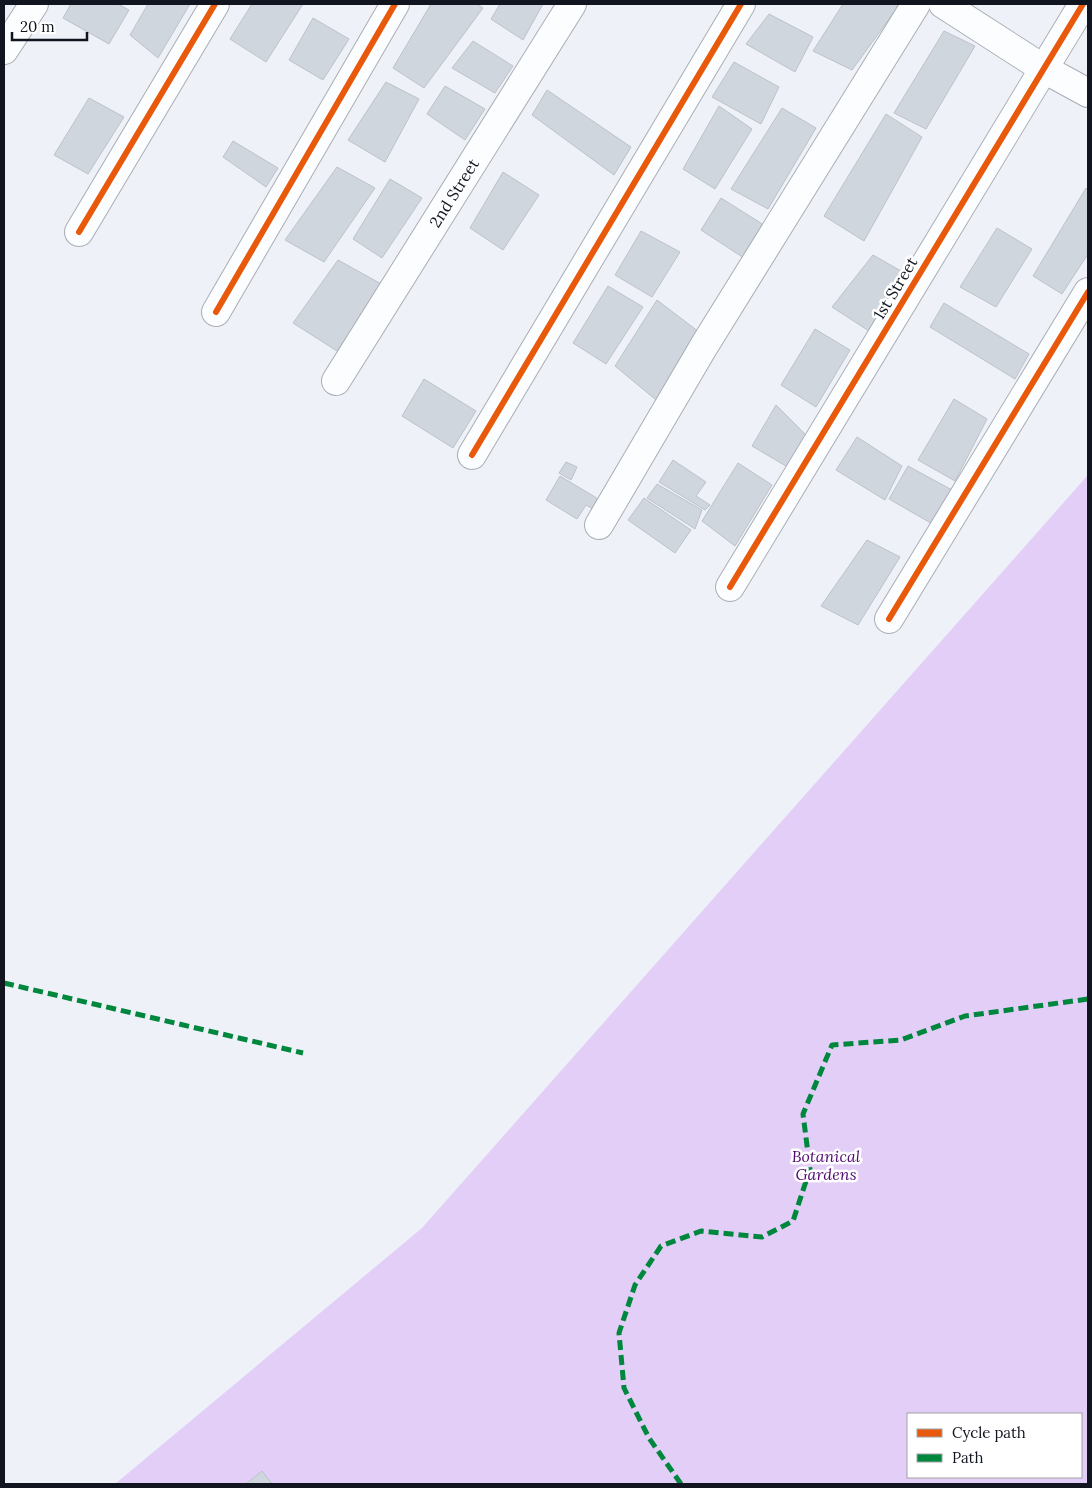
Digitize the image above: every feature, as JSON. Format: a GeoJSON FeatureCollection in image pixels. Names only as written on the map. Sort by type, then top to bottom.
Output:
{"type":"FeatureCollection","features":[{"type":"Feature","properties":{"kind":"street"},"geometry":{"type":"LineString","coordinates":[[4,50],[34,4]]}},
{"type":"Feature","properties":{"kind":"street"},"geometry":{"type":"LineString","coordinates":[[79,232],[216,4]]}},
{"type":"Feature","properties":{"kind":"street"},"geometry":{"type":"LineString","coordinates":[[216,312],[395,4]]}},
{"type":"Feature","properties":{"kind":"street","name":"2nd Street"},"geometry":{"type":"LineString","coordinates":[[336,382],[572,4]]}},
{"type":"Feature","properties":{"kind":"street"},"geometry":{"type":"LineString","coordinates":[[472,455],[741,4]]}},
{"type":"Feature","properties":{"kind":"street"},"geometry":{"type":"LineString","coordinates":[[599,526],[704,346],[916,4]]}},
{"type":"Feature","properties":{"kind":"street"},"geometry":{"type":"LineString","coordinates":[[943,4],[1044,69],[1088,93]]}},
{"type":"Feature","properties":{"kind":"street","name":"1st Street"},"geometry":{"type":"LineString","coordinates":[[730,588],[1083,4]]}},
{"type":"Feature","properties":{"kind":"street"},"geometry":{"type":"LineString","coordinates":[[889,619],[1088,292]]}},
{"type":"Feature","properties":{"kind":"green space","name":"Botanical Gardens"},"geometry":{"type":"Polygon","coordinates":[[[1088,475],[1088,1484],[115,1484],[422,1228],[1088,475]]]}},
{"type":"Feature","properties":{"kind":"building"},"geometry":{"type":"Polygon","coordinates":[[[71,4],[118,4],[129,10],[109,44],[63,18],[71,4]]]}},
{"type":"Feature","properties":{"kind":"building"},"geometry":{"type":"Polygon","coordinates":[[[148,4],[190,4],[158,58],[130,35],[148,4]]]}},
{"type":"Feature","properties":{"kind":"building"},"geometry":{"type":"Polygon","coordinates":[[[252,4],[303,4],[266,62],[230,39],[252,4]]]}},
{"type":"Feature","properties":{"kind":"building"},"geometry":{"type":"Polygon","coordinates":[[[431,4],[477,4],[483,8],[424,88],[393,68],[431,4]]]}},
{"type":"Feature","properties":{"kind":"building"},"geometry":{"type":"Polygon","coordinates":[[[500,4],[543,4],[523,40],[491,19],[500,4]]]}},
{"type":"Feature","properties":{"kind":"building"},"geometry":{"type":"Polygon","coordinates":[[[843,4],[900,4],[852,70],[813,51],[843,4]]]}},
{"type":"Feature","properties":{"kind":"building"},"geometry":{"type":"Polygon","coordinates":[[[769,14],[813,37],[795,72],[746,44],[769,14]]]}},
{"type":"Feature","properties":{"kind":"building"},"geometry":{"type":"Polygon","coordinates":[[[313,18],[349,39],[323,80],[289,60],[313,18]]]}},
{"type":"Feature","properties":{"kind":"building"},"geometry":{"type":"Polygon","coordinates":[[[944,31],[975,46],[926,129],[894,113],[944,31]]]}},
{"type":"Feature","properties":{"kind":"building"},"geometry":{"type":"Polygon","coordinates":[[[473,41],[513,66],[495,93],[452,68],[473,41]]]}},
{"type":"Feature","properties":{"kind":"building"},"geometry":{"type":"Polygon","coordinates":[[[734,62],[779,87],[761,124],[712,97],[734,62]]]}},
{"type":"Feature","properties":{"kind":"building"},"geometry":{"type":"Polygon","coordinates":[[[386,82],[419,99],[385,162],[348,140],[386,82]]]}},
{"type":"Feature","properties":{"kind":"building"},"geometry":{"type":"Polygon","coordinates":[[[445,86],[485,109],[465,140],[427,114],[445,86]]]}},
{"type":"Feature","properties":{"kind":"building"},"geometry":{"type":"Polygon","coordinates":[[[547,90],[631,147],[614,175],[532,115],[547,90]]]}},
{"type":"Feature","properties":{"kind":"building"},"geometry":{"type":"Polygon","coordinates":[[[89,98],[124,117],[88,174],[54,155],[89,98]]]}},
{"type":"Feature","properties":{"kind":"building"},"geometry":{"type":"Polygon","coordinates":[[[719,106],[752,129],[715,189],[683,169],[719,106]]]}},
{"type":"Feature","properties":{"kind":"building"},"geometry":{"type":"Polygon","coordinates":[[[782,108],[816,128],[768,209],[731,189],[782,108]]]}},
{"type":"Feature","properties":{"kind":"building"},"geometry":{"type":"Polygon","coordinates":[[[886,114],[922,137],[864,241],[824,216],[886,114]]]}},
{"type":"Feature","properties":{"kind":"building"},"geometry":{"type":"Polygon","coordinates":[[[233,141],[278,168],[266,187],[223,157],[233,141]]]}},
{"type":"Feature","properties":{"kind":"building"},"geometry":{"type":"Polygon","coordinates":[[[337,167],[375,188],[324,262],[285,240],[337,167]]]}},
{"type":"Feature","properties":{"kind":"building"},"geometry":{"type":"Polygon","coordinates":[[[503,172],[539,195],[503,250],[470,228],[503,172]]]}},
{"type":"Feature","properties":{"kind":"building"},"geometry":{"type":"Polygon","coordinates":[[[390,179],[422,198],[382,258],[353,239],[390,179]]]}},
{"type":"Feature","properties":{"kind":"building"},"geometry":{"type":"Polygon","coordinates":[[[1086,188],[1088,190],[1088,254],[1062,294],[1033,276],[1086,188]]]}},
{"type":"Feature","properties":{"kind":"building"},"geometry":{"type":"Polygon","coordinates":[[[721,198],[767,227],[747,260],[701,230],[721,198]]]}},
{"type":"Feature","properties":{"kind":"building"},"geometry":{"type":"Polygon","coordinates":[[[997,228],[1032,249],[996,307],[960,287],[997,228]]]}},
{"type":"Feature","properties":{"kind":"building"},"geometry":{"type":"Polygon","coordinates":[[[641,231],[680,252],[652,297],[615,275],[641,231]]]}},
{"type":"Feature","properties":{"kind":"building"},"geometry":{"type":"Polygon","coordinates":[[[873,255],[901,271],[869,331],[832,307],[873,255]]]}},
{"type":"Feature","properties":{"kind":"building"},"geometry":{"type":"Polygon","coordinates":[[[338,260],[383,285],[337,351],[293,323],[338,260]]]}},
{"type":"Feature","properties":{"kind":"building"},"geometry":{"type":"Polygon","coordinates":[[[608,286],[643,307],[606,364],[573,343],[608,286]]]}},
{"type":"Feature","properties":{"kind":"building"},"geometry":{"type":"Polygon","coordinates":[[[657,300],[703,335],[661,404],[615,366],[657,300]]]}},
{"type":"Feature","properties":{"kind":"building"},"geometry":{"type":"Polygon","coordinates":[[[944,303],[1029,354],[1015,379],[930,327],[944,303]]]}},
{"type":"Feature","properties":{"kind":"building"},"geometry":{"type":"Polygon","coordinates":[[[815,329],[850,350],[816,407],[781,385],[815,329]]]}},
{"type":"Feature","properties":{"kind":"building"},"geometry":{"type":"Polygon","coordinates":[[[424,379],[476,411],[453,448],[402,416],[424,379]]]}},
{"type":"Feature","properties":{"kind":"building"},"geometry":{"type":"Polygon","coordinates":[[[954,399],[987,419],[955,481],[918,460],[954,399]]]}},
{"type":"Feature","properties":{"kind":"building"},"geometry":{"type":"Polygon","coordinates":[[[776,405],[808,437],[791,469],[752,446],[776,405]]]}},
{"type":"Feature","properties":{"kind":"building"},"geometry":{"type":"Polygon","coordinates":[[[857,437],[902,466],[885,500],[836,470],[857,437]]]}},
{"type":"Feature","properties":{"kind":"building"},"geometry":{"type":"Polygon","coordinates":[[[673,460],[706,482],[696,496],[710,505],[705,510],[659,482],[673,460]]]}},
{"type":"Feature","properties":{"kind":"building"},"geometry":{"type":"Polygon","coordinates":[[[566,462],[577,467],[571,480],[559,473],[566,462]]]}},
{"type":"Feature","properties":{"kind":"building"},"geometry":{"type":"Polygon","coordinates":[[[738,463],[772,485],[735,546],[702,521],[738,463]]]}},
{"type":"Feature","properties":{"kind":"building"},"geometry":{"type":"Polygon","coordinates":[[[908,466],[954,491],[936,526],[889,499],[908,466]]]}},
{"type":"Feature","properties":{"kind":"building"},"geometry":{"type":"Polygon","coordinates":[[[560,476],[600,500],[596,511],[586,505],[577,519],[546,500],[560,476]]]}},
{"type":"Feature","properties":{"kind":"building"},"geometry":{"type":"Polygon","coordinates":[[[657,484],[702,510],[695,529],[647,498],[657,484]]]}},
{"type":"Feature","properties":{"kind":"building"},"geometry":{"type":"Polygon","coordinates":[[[644,498],[691,530],[675,553],[628,520],[644,498]]]}},
{"type":"Feature","properties":{"kind":"building"},"geometry":{"type":"Polygon","coordinates":[[[867,540],[900,557],[858,625],[821,606],[867,540]]]}},
{"type":"Feature","properties":{"kind":"building"},"geometry":{"type":"Polygon","coordinates":[[[262,1471],[272,1484],[246,1484],[262,1471]]]}},
{"type":"Feature","properties":{"kind":"marked path"},"geometry":{"type":"LineString","coordinates":[[4,983],[303,1053]]}},
{"type":"Feature","properties":{"kind":"marked path"},"geometry":{"type":"LineString","coordinates":[[681,1484],[649,1438],[624,1388],[619,1333],[635,1285],[661,1246],[701,1231],[762,1237],[793,1221],[810,1169],[803,1114],[832,1045],[901,1040],[965,1016],[1088,999]]}},
{"type":"Feature","properties":{"kind":"cycle path"},"geometry":{"type":"LineString","coordinates":[[79,232],[215,4]]}},
{"type":"Feature","properties":{"kind":"cycle path"},"geometry":{"type":"LineString","coordinates":[[216,312],[395,4]]}},
{"type":"Feature","properties":{"kind":"cycle path"},"geometry":{"type":"LineString","coordinates":[[472,455],[741,4]]}},
{"type":"Feature","properties":{"kind":"cycle path"},"geometry":{"type":"LineString","coordinates":[[730,587],[1083,4]]}},
{"type":"Feature","properties":{"kind":"cycle path"},"geometry":{"type":"LineString","coordinates":[[889,619],[1088,292]]}}]}
